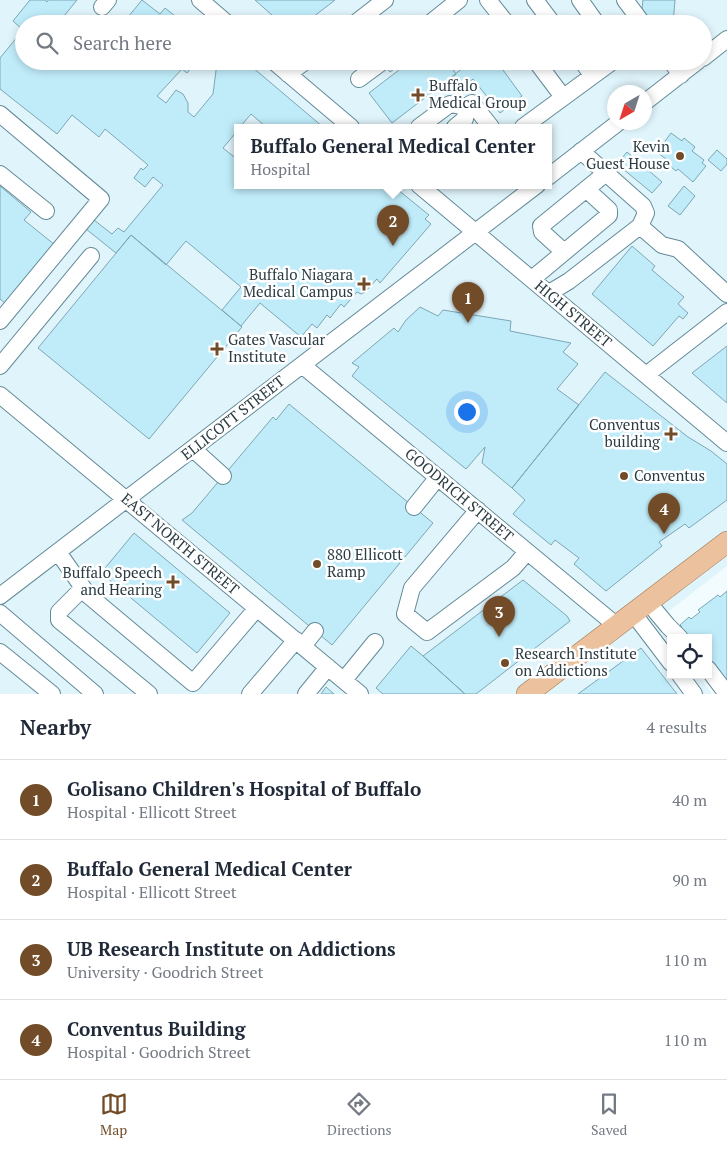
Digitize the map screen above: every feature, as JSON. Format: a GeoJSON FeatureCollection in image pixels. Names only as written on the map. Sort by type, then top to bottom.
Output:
{"type":"FeatureCollection","features":[{"type":"Feature","properties":{"kind":"main road"},"geometry":{"type":"LineString","coordinates":[[527,694],[633,613],[724,549]]}},
{"type":"Feature","properties":{"kind":"street"},"geometry":{"type":"LineString","coordinates":[[200,0],[218,15]]}},
{"type":"Feature","properties":{"kind":"street"},"geometry":{"type":"LineString","coordinates":[[366,15],[386,0]]}},
{"type":"Feature","properties":{"kind":"street"},"geometry":{"type":"LineString","coordinates":[[440,15],[459,0]]}},
{"type":"Feature","properties":{"kind":"street"},"geometry":{"type":"LineString","coordinates":[[488,0],[500,15]]}},
{"type":"Feature","properties":{"kind":"street"},"geometry":{"type":"LineString","coordinates":[[535,0],[546,15]]}},
{"type":"Feature","properties":{"kind":"street"},"geometry":{"type":"LineString","coordinates":[[580,0],[591,15]]}},
{"type":"Feature","properties":{"kind":"street"},"geometry":{"type":"LineString","coordinates":[[625,0],[636,15]]}},
{"type":"Feature","properties":{"kind":"street"},"geometry":{"type":"LineString","coordinates":[[712,51],[727,39]]}},
{"type":"Feature","properties":{"kind":"street"},"geometry":{"type":"LineString","coordinates":[[283,70],[347,124]]}},
{"type":"Feature","properties":{"kind":"street"},"geometry":{"type":"LineString","coordinates":[[288,74],[294,70]]}},
{"type":"Feature","properties":{"kind":"street"},"geometry":{"type":"LineString","coordinates":[[359,79],[371,70]]}},
{"type":"Feature","properties":{"kind":"street"},"geometry":{"type":"LineString","coordinates":[[543,70],[563,97]]}},
{"type":"Feature","properties":{"kind":"street"},"geometry":{"type":"LineString","coordinates":[[588,70],[592,75]]}},
{"type":"Feature","properties":{"kind":"street"},"geometry":{"type":"LineString","coordinates":[[527,124],[600,70]]}},
{"type":"Feature","properties":{"kind":"street"},"geometry":{"type":"LineString","coordinates":[[677,70],[681,75]]}},
{"type":"Feature","properties":{"kind":"street"},"geometry":{"type":"LineString","coordinates":[[652,97],[687,70]]}},
{"type":"Feature","properties":{"kind":"street"},"geometry":{"type":"LineString","coordinates":[[422,124],[450,104],[466,107],[472,103],[489,124]]}},
{"type":"Feature","properties":{"kind":"street"},"geometry":{"type":"LineString","coordinates":[[459,124],[465,119],[466,107]]}},
{"type":"Feature","properties":{"kind":"street"},"geometry":{"type":"LineString","coordinates":[[0,114],[101,199],[0,321]]}},
{"type":"Feature","properties":{"kind":"street"},"geometry":{"type":"LineString","coordinates":[[552,173],[608,130]]}},
{"type":"Feature","properties":{"kind":"street"},"geometry":{"type":"LineString","coordinates":[[549,293],[569,281],[640,226],[646,213],[644,206],[581,152]]}},
{"type":"Feature","properties":{"kind":"street"},"geometry":{"type":"LineString","coordinates":[[564,252],[542,232],[541,226],[606,173]]}},
{"type":"Feature","properties":{"kind":"street"},"geometry":{"type":"LineString","coordinates":[[0,174],[46,211]]}},
{"type":"Feature","properties":{"kind":"street","name":"HIGH STREET"},"geometry":{"type":"LineString","coordinates":[[424,189],[727,443]]}},
{"type":"Feature","properties":{"kind":"street","name":"ELLICOTT STREET"},"geometry":{"type":"LineString","coordinates":[[0,596],[532,189]]}},
{"type":"Feature","properties":{"kind":"street"},"geometry":{"type":"LineString","coordinates":[[532,279],[609,215],[609,210],[586,189]]}},
{"type":"Feature","properties":{"kind":"street"},"geometry":{"type":"LineString","coordinates":[[640,226],[662,246],[678,249],[727,294]]}},
{"type":"Feature","properties":{"kind":"street"},"geometry":{"type":"LineString","coordinates":[[0,366],[90,256]]}},
{"type":"Feature","properties":{"kind":"street"},"geometry":{"type":"LineString","coordinates":[[646,375],[727,312]]}},
{"type":"Feature","properties":{"kind":"street","name":"GOODRICH STREET"},"geometry":{"type":"LineString","coordinates":[[302,364],[527,552],[633,613]]}},
{"type":"Feature","properties":{"kind":"street","name":"EAST NORTH STREET"},"geometry":{"type":"LineString","coordinates":[[0,394],[360,694]]}},
{"type":"Feature","properties":{"kind":"street"},"geometry":{"type":"LineString","coordinates":[[193,449],[223,476]]}},
{"type":"Feature","properties":{"kind":"street"},"geometry":{"type":"LineString","coordinates":[[414,506],[438,477]]}},
{"type":"Feature","properties":{"kind":"street"},"geometry":{"type":"LineString","coordinates":[[478,510],[412,588],[405,614],[427,632],[513,568],[527,552]]}},
{"type":"Feature","properties":{"kind":"street"},"geometry":{"type":"LineString","coordinates":[[58,552],[88,595],[189,689],[257,608]]}},
{"type":"Feature","properties":{"kind":"street"},"geometry":{"type":"LineString","coordinates":[[83,588],[59,612],[59,620],[149,694]]}},
{"type":"Feature","properties":{"kind":"street"},"geometry":{"type":"LineString","coordinates":[[0,613],[95,694]]}},
{"type":"Feature","properties":{"kind":"street"},"geometry":{"type":"LineString","coordinates":[[633,613],[668,626],[676,634]]}},
{"type":"Feature","properties":{"kind":"street"},"geometry":{"type":"LineString","coordinates":[[633,613],[667,658]]}},
{"type":"Feature","properties":{"kind":"street"},"geometry":{"type":"LineString","coordinates":[[250,694],[299,643],[315,631]]}},
{"type":"Feature","properties":{"kind":"street"},"geometry":{"type":"LineString","coordinates":[[344,680],[375,642]]}},
{"type":"Feature","properties":{"kind":"street"},"geometry":{"type":"LineString","coordinates":[[0,652],[52,694]]}},
{"type":"Feature","properties":{"kind":"street"},"geometry":{"type":"LineString","coordinates":[[306,694],[328,667]]}},
{"type":"Feature","properties":{"kind":"street"},"geometry":{"type":"LineString","coordinates":[[712,674],[727,694]]}},
{"type":"Feature","properties":{"kind":"street"},"geometry":{"type":"LineString","coordinates":[[683,679],[694,694]]}},
{"type":"Feature","properties":{"kind":"shaded area","name":"Buffalo Niagara Medical Campus"},"geometry":{"type":"Polygon","coordinates":[[[0,0],[727,0],[727,566],[656,621],[667,635],[667,679],[701,679],[712,694],[0,694],[0,0]]]}},
{"type":"Feature","properties":{"kind":"building"},"geometry":{"type":"Polygon","coordinates":[[[30,0],[45,0],[47,2],[48,0],[77,0],[65,15],[18,15],[30,0]]]}},
{"type":"Feature","properties":{"kind":"building"},"geometry":{"type":"Polygon","coordinates":[[[142,0],[160,14],[165,8],[174,15],[130,15],[142,0]]]}},
{"type":"Feature","properties":{"kind":"building"},"geometry":{"type":"Polygon","coordinates":[[[255,0],[335,0],[316,15],[272,15],[255,0]]]}},
{"type":"Feature","properties":{"kind":"building"},"geometry":{"type":"Polygon","coordinates":[[[643,0],[675,0],[674,15],[641,15],[643,0]]]}},
{"type":"Feature","properties":{"kind":"building"},"geometry":{"type":"Polygon","coordinates":[[[15,40],[15,70],[181,70],[157,96],[166,103],[176,90],[183,94],[188,103],[188,112],[194,117],[213,94],[216,70],[256,70],[319,124],[263,124],[251,114],[243,124],[234,124],[234,135],[223,148],[234,157],[234,189],[397,189],[429,215],[425,219],[431,224],[380,283],[377,279],[365,292],[361,294],[357,292],[344,307],[341,304],[330,318],[327,315],[317,328],[312,324],[301,337],[260,303],[241,326],[222,310],[241,287],[186,241],[166,265],[131,235],[116,253],[86,229],[94,220],[112,234],[118,228],[124,232],[163,185],[153,177],[145,187],[134,178],[141,168],[143,170],[148,165],[105,129],[99,137],[72,115],[57,134],[0,89],[0,58],[15,40]]]}},
{"type":"Feature","properties":{"kind":"building","name":"Buffalo Medical Group"},"geometry":{"type":"Polygon","coordinates":[[[399,70],[453,70],[456,74],[392,123],[369,93],[399,70]]]}},
{"type":"Feature","properties":{"kind":"building","name":"Buffalo Medical Group"},"geometry":{"type":"Polygon","coordinates":[[[460,70],[503,70],[522,96],[500,113],[473,79],[458,91],[449,79],[460,70]]]}},
{"type":"Feature","properties":{"kind":"building","name":"Kevin Guest House"},"geometry":{"type":"Polygon","coordinates":[[[671,133],[682,141],[684,138],[695,147],[692,151],[704,160],[702,163],[706,166],[693,182],[678,169],[676,171],[665,162],[667,160],[657,152],[671,133]]]}},
{"type":"Feature","properties":{"kind":"building"},"geometry":{"type":"Polygon","coordinates":[[[717,150],[727,159],[727,164],[721,171],[708,160],[717,150]]]}},
{"type":"Feature","properties":{"kind":"building"},"geometry":{"type":"Polygon","coordinates":[[[627,152],[662,182],[652,193],[617,164],[627,152]]]}},
{"type":"Feature","properties":{"kind":"building"},"geometry":{"type":"Polygon","coordinates":[[[0,186],[31,212],[24,220],[55,245],[6,304],[0,299],[0,186]]]}},
{"type":"Feature","properties":{"kind":"building"},"geometry":{"type":"Polygon","coordinates":[[[684,186],[695,196],[680,215],[668,206],[684,186]]]}},
{"type":"Feature","properties":{"kind":"building","name":"Gates Vascular Institute"},"geometry":{"type":"Polygon","coordinates":[[[131,235],[242,327],[149,439],[38,348],[131,235]]]}},
{"type":"Feature","properties":{"kind":"building"},"geometry":{"type":"Polygon","coordinates":[[[632,246],[655,266],[652,270],[684,297],[678,304],[688,313],[683,319],[679,316],[653,346],[592,294],[632,246]]]}},
{"type":"Feature","properties":{"kind":"building"},"geometry":{"type":"Polygon","coordinates":[[[420,307],[438,316],[443,310],[511,321],[510,331],[571,343],[563,352],[578,364],[557,389],[579,405],[512,488],[482,463],[485,447],[466,469],[352,376],[359,367],[352,363],[394,328],[398,332],[406,320],[420,307]]]}},
{"type":"Feature","properties":{"kind":"building"},"geometry":{"type":"Polygon","coordinates":[[[727,346],[727,403],[692,373],[727,346]]]}},
{"type":"Feature","properties":{"kind":"building","name":"Conventus"},"geometry":{"type":"Polygon","coordinates":[[[605,372],[688,437],[711,451],[727,464],[727,500],[689,528],[685,524],[659,542],[662,546],[606,591],[574,564],[579,558],[555,540],[551,545],[513,514],[525,500],[512,488],[605,372]]]}},
{"type":"Feature","properties":{"kind":"building","name":"880 Ellicott Ramp"},"geometry":{"type":"Polygon","coordinates":[[[289,404],[433,523],[332,645],[182,520],[192,513],[273,417],[276,420],[289,404]]]}},
{"type":"Feature","properties":{"kind":"building"},"geometry":{"type":"Polygon","coordinates":[[[134,533],[230,613],[197,653],[101,573],[134,533]]]}},
{"type":"Feature","properties":{"kind":"building"},"geometry":{"type":"Polygon","coordinates":[[[523,580],[567,616],[570,621],[476,694],[465,694],[423,656],[523,580]]]}},
{"type":"Feature","properties":{"kind":"building"},"geometry":{"type":"Polygon","coordinates":[[[727,591],[727,685],[712,665],[712,634],[684,634],[679,629],[682,627],[680,625],[689,617],[691,619],[700,612],[698,610],[718,595],[720,597],[727,591]]]}},
{"type":"Feature","properties":{"kind":"building"},"geometry":{"type":"Polygon","coordinates":[[[411,646],[465,694],[383,694],[376,688],[411,646]]]}},
{"type":"Feature","properties":{"kind":"building"},"geometry":{"type":"Polygon","coordinates":[[[641,648],[677,694],[578,694],[641,648]]]}},
{"type":"Feature","properties":{"kind":"building"},"geometry":{"type":"Polygon","coordinates":[[[326,687],[334,694],[321,694],[326,687]]]}},
{"type":"Feature","properties":{"kind":"place","name":"Buffalo Medical Group"},"geometry":{"type":"Point","coordinates":[418,95]}},
{"type":"Feature","properties":{"kind":"place","name":"Kevin Guest House"},"geometry":{"type":"Point","coordinates":[680,156]}},
{"type":"Feature","properties":{"kind":"place","name":"Buffalo General Medical Center"},"geometry":{"type":"Point","coordinates":[393,246]}},
{"type":"Feature","properties":{"kind":"place","name":"Buffalo Niagara Medical Campus"},"geometry":{"type":"Point","coordinates":[364,284]}},
{"type":"Feature","properties":{"kind":"place","name":"Golisano Children's Hospital of Buffalo"},"geometry":{"type":"Point","coordinates":[468,323]}},
{"type":"Feature","properties":{"kind":"place","name":"Gates Vascular Institute"},"geometry":{"type":"Point","coordinates":[217,349]}},
{"type":"Feature","properties":{"kind":"place","name":"Conventus building"},"geometry":{"type":"Point","coordinates":[671,434]}},
{"type":"Feature","properties":{"kind":"place","name":"Conventus"},"geometry":{"type":"Point","coordinates":[624,476]}},
{"type":"Feature","properties":{"kind":"place","name":"Conventus Building"},"geometry":{"type":"Point","coordinates":[664,534]}},
{"type":"Feature","properties":{"kind":"place","name":"880 Ellicott Ramp"},"geometry":{"type":"Point","coordinates":[317,564]}},
{"type":"Feature","properties":{"kind":"place","name":"Buffalo Speech and Hearing"},"geometry":{"type":"Point","coordinates":[173,582]}},
{"type":"Feature","properties":{"kind":"place","name":"UB Research Institute on Addictions"},"geometry":{"type":"Point","coordinates":[499,637]}},
{"type":"Feature","properties":{"kind":"place","name":"Research Institute on Addictions"},"geometry":{"type":"Point","coordinates":[505,663]}}]}
